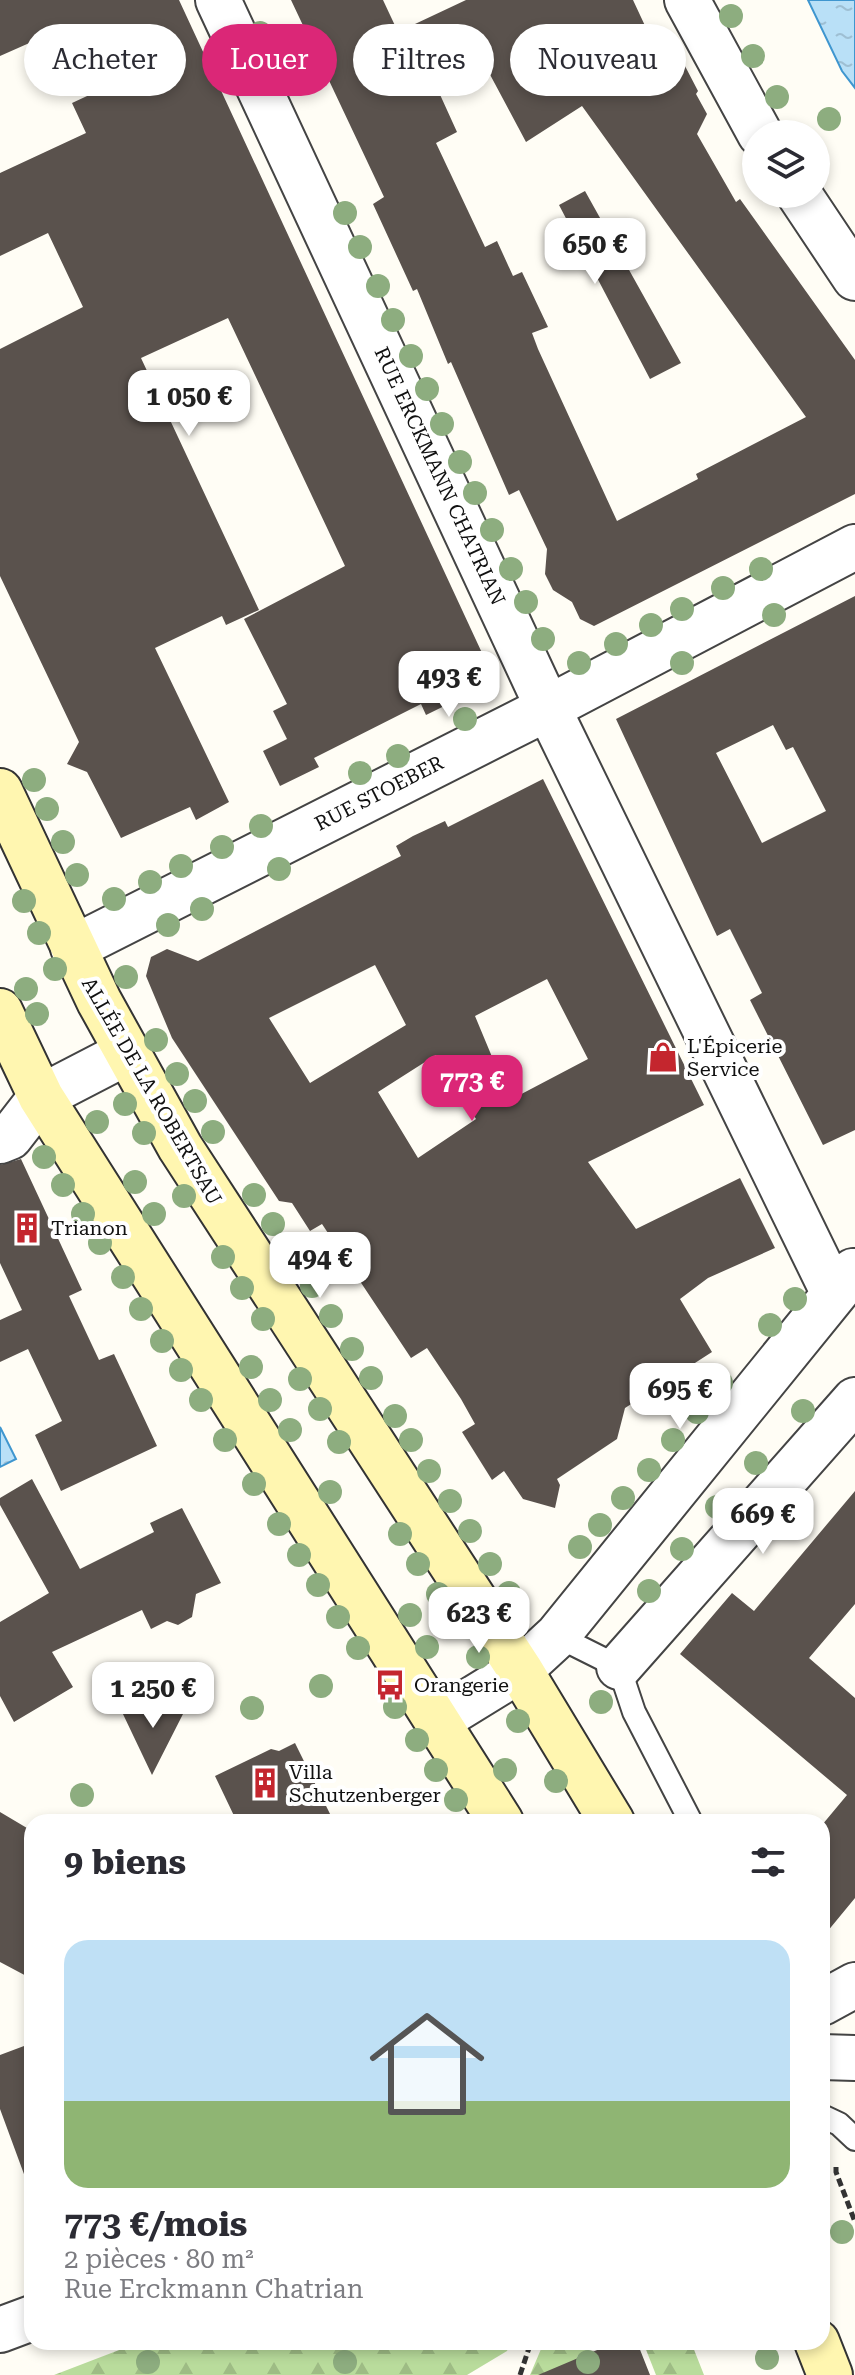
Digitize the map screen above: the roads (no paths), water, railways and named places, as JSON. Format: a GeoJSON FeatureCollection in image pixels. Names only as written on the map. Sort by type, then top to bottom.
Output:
{"type":"FeatureCollection","features":[{"type":"Feature","properties":{"kind":"main road","name":"ALLÉE DE LA ROBERTSAU"},"geometry":{"type":"LineString","coordinates":[[0,791],[126,1053],[180,1147],[520,1670],[607,1814]]}},
{"type":"Feature","properties":{"kind":"main road"},"geometry":{"type":"LineString","coordinates":[[0,1011],[21,1095],[496,1814]]}},
{"type":"Feature","properties":{"kind":"main road"},"geometry":{"type":"LineString","coordinates":[[820,2350],[830,2375]]}},
{"type":"Feature","properties":{"kind":"street","name":"RUE ERCKMANN CHATRIAN"},"geometry":{"type":"LineString","coordinates":[[218,0],[548,708],[845,1282]]}},
{"type":"Feature","properties":{"kind":"street"},"geometry":{"type":"LineString","coordinates":[[687,0],[752,120]]}},
{"type":"Feature","properties":{"kind":"street"},"geometry":{"type":"LineString","coordinates":[[808,208],[855,278]]}},
{"type":"Feature","properties":{"kind":"street","name":"RUE STOEBER"},"geometry":{"type":"LineString","coordinates":[[73,948],[548,708],[855,547]]}},
{"type":"Feature","properties":{"kind":"street"},"geometry":{"type":"LineString","coordinates":[[0,1141],[10,1137],[21,1095],[126,1053]]}},
{"type":"Feature","properties":{"kind":"street"},"geometry":{"type":"LineString","coordinates":[[437,1721],[520,1670],[557,1636],[845,1282]]}},
{"type":"Feature","properties":{"kind":"street"},"geometry":{"type":"LineString","coordinates":[[619,1667],[855,1400]]}},
{"type":"Feature","properties":{"kind":"street"},"geometry":{"type":"LineString","coordinates":[[830,1999],[855,1985]]}},
{"type":"Feature","properties":{"kind":"street"},"geometry":{"type":"LineString","coordinates":[[830,2057],[855,2058]]}},
{"type":"Feature","properties":{"kind":"street"},"geometry":{"type":"LineString","coordinates":[[0,2330],[24,2321]]}},
{"type":"Feature","properties":{"kind":"lane"},"geometry":{"type":"LineString","coordinates":[[557,1636],[619,1667],[634,1712],[687,1814]]}},
{"type":"Feature","properties":{"kind":"lane"},"geometry":{"type":"LineString","coordinates":[[830,2120],[855,2139]]}},
{"type":"Feature","properties":{"kind":"water"},"geometry":{"type":"Polygon","coordinates":[[[808,0],[855,0],[855,88],[842,71],[808,0]]]}},
{"type":"Feature","properties":{"kind":"water"},"geometry":{"type":"Polygon","coordinates":[[[0,1427],[16,1459],[0,1467],[0,1427]]]}},
{"type":"Feature","properties":{"kind":"place","name":"L'Épicerie Service"},"geometry":{"type":"Point","coordinates":[663,1057]}},
{"type":"Feature","properties":{"kind":"place","name":"Trianon"},"geometry":{"type":"Point","coordinates":[27,1228]}},
{"type":"Feature","properties":{"kind":"place","name":"Orangerie"},"geometry":{"type":"Point","coordinates":[390,1685]}},
{"type":"Feature","properties":{"kind":"place","name":"Villa Schutzenberger"},"geometry":{"type":"Point","coordinates":[265,1783]}}]}
